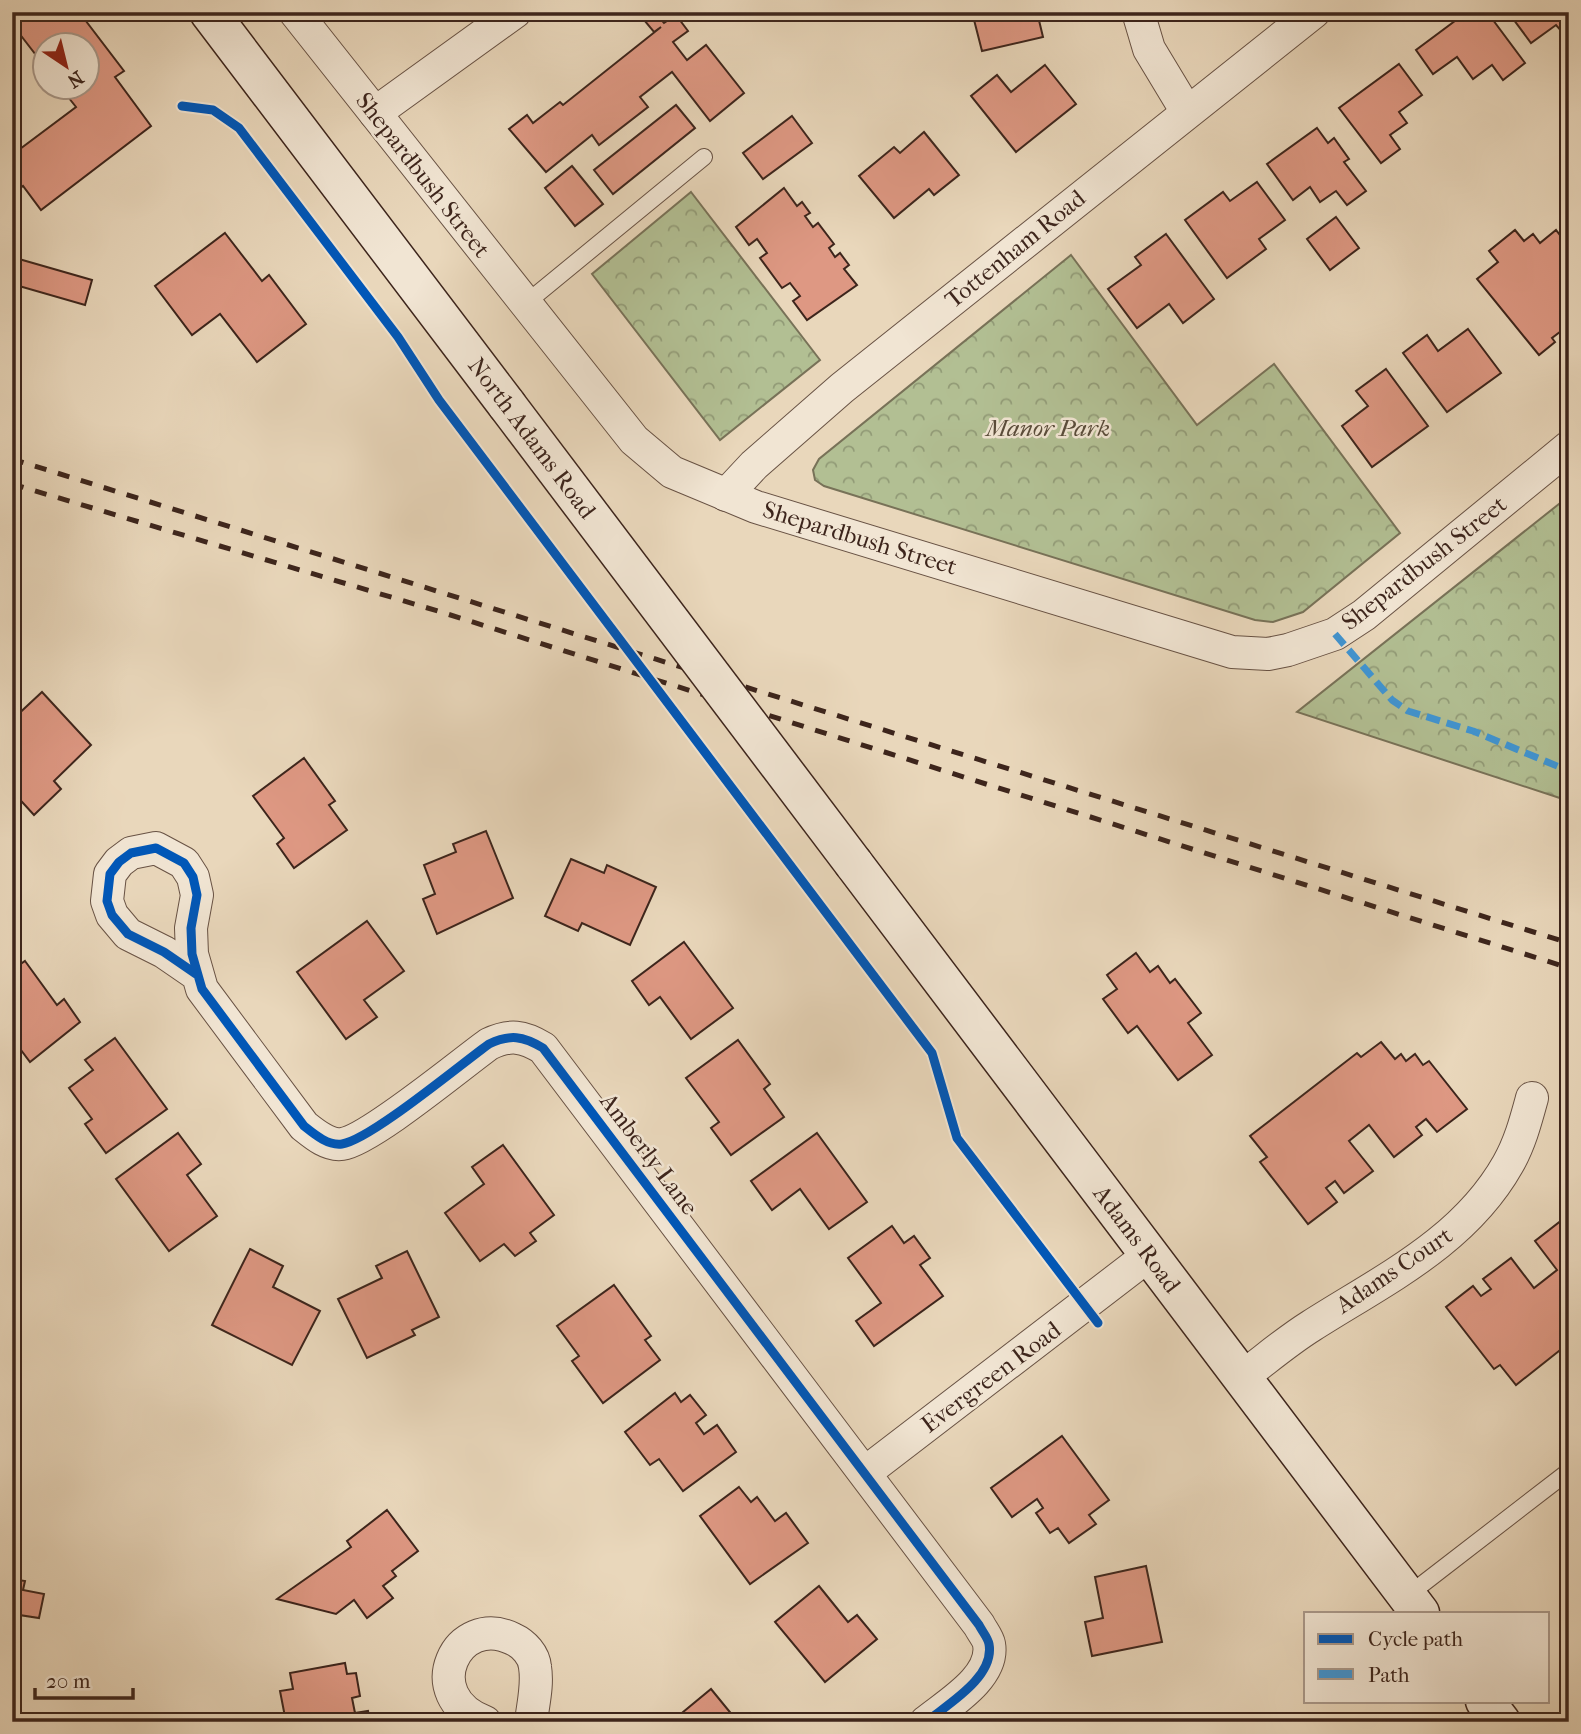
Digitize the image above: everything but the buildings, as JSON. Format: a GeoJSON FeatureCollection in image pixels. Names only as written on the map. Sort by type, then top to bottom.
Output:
{"type":"FeatureCollection","features":[{"type":"Feature","properties":{"kind":"main road","name":"North Adams Road"},"geometry":{"type":"LineString","coordinates":[[209,12],[854,864]]}},
{"type":"Feature","properties":{"kind":"main road","name":"Adams Road"},"geometry":{"type":"LineString","coordinates":[[854,864],[1413,1605]]}},
{"type":"Feature","properties":{"kind":"main road"},"geometry":{"type":"LineString","coordinates":[[1486,1702],[1501,1722]]}},
{"type":"Feature","properties":{"kind":"street","name":"Shepardbush Street"},"geometry":{"type":"LineString","coordinates":[[295,12],[634,440],[672,472],[726,495],[1233,652],[1268,654],[1312,645],[1364,615],[1569,447]]}},
{"type":"Feature","properties":{"kind":"street"},"geometry":{"type":"LineString","coordinates":[[375,113],[515,12]]}},
{"type":"Feature","properties":{"kind":"street"},"geometry":{"type":"LineString","coordinates":[[1138,12],[1149,49],[1187,112]]}},
{"type":"Feature","properties":{"kind":"street","name":"Tottenham Road"},"geometry":{"type":"LineString","coordinates":[[726,495],[764,456],[842,388],[1314,12]]}},
{"type":"Feature","properties":{"kind":"street","name":"Amberly Lane"},"geometry":{"type":"LineString","coordinates":[[196,974],[202,989],[304,1126],[325,1140],[340,1145],[369,1132],[489,1044],[503,1037],[524,1037],[543,1048],[979,1625],[989,1644],[987,1664],[976,1679],[926,1722]]}},
{"type":"Feature","properties":{"kind":"street","name":"Adams Court"},"geometry":{"type":"LineString","coordinates":[[1242,1377],[1308,1327],[1424,1256],[1461,1224],[1508,1165],[1532,1098]]}},
{"type":"Feature","properties":{"kind":"street","name":"Evergreen Road"},"geometry":{"type":"LineString","coordinates":[[866,1472],[1149,1255]]}},
{"type":"Feature","properties":{"kind":"street"},"geometry":{"type":"LineString","coordinates":[[485,1722],[468,1715],[458,1705],[449,1682],[449,1669],[454,1654],[464,1643],[489,1633],[505,1635],[528,1650],[535,1665],[531,1722]]}},
{"type":"Feature","properties":{"kind":"lane"},"geometry":{"type":"LineString","coordinates":[[525,304],[704,157]]}},
{"type":"Feature","properties":{"kind":"lane"},"geometry":{"type":"LineString","coordinates":[[1413,1605],[1569,1471]]}},
{"type":"Feature","properties":{"kind":"green space"},"geometry":{"type":"Polygon","coordinates":[[[691,192],[820,360],[720,440],[592,274],[691,192]]]}},
{"type":"Feature","properties":{"kind":"green space","name":"Manor Park"},"geometry":{"type":"Polygon","coordinates":[[[1071,255],[1197,425],[1274,364],[1400,533],[1303,612],[1273,622],[1255,620],[824,486],[815,480],[813,470],[819,459],[1071,255]]]}},
{"type":"Feature","properties":{"kind":"green space"},"geometry":{"type":"Polygon","coordinates":[[[1569,496],[1569,801],[1297,712],[1569,496]]]}},
{"type":"Feature","properties":{"kind":"railway"},"geometry":{"type":"LineString","coordinates":[[12,459],[1569,943]]}},
{"type":"Feature","properties":{"kind":"railway"},"geometry":{"type":"LineString","coordinates":[[12,484],[441,612],[1569,968]]}},
{"type":"Feature","properties":{"kind":"marked path"},"geometry":{"type":"LineString","coordinates":[[1335,634],[1392,700],[1408,711],[1473,731],[1569,771]]}},
{"type":"Feature","properties":{"kind":"cycle path"},"geometry":{"type":"LineString","coordinates":[[182,106],[213,110],[239,128],[398,337],[439,400],[932,1053],[957,1138],[1098,1323]]}},
{"type":"Feature","properties":{"kind":"cycle path"},"geometry":{"type":"LineString","coordinates":[[196,974],[164,952],[128,934],[112,915],[107,901],[110,874],[119,862],[131,853],[156,848],[184,863],[193,877],[197,895],[191,928],[192,954],[202,989],[304,1126],[326,1141],[342,1144],[373,1130],[489,1044],[516,1038],[543,1048],[986,1637],[989,1656],[978,1678],[926,1722]]}}]}
